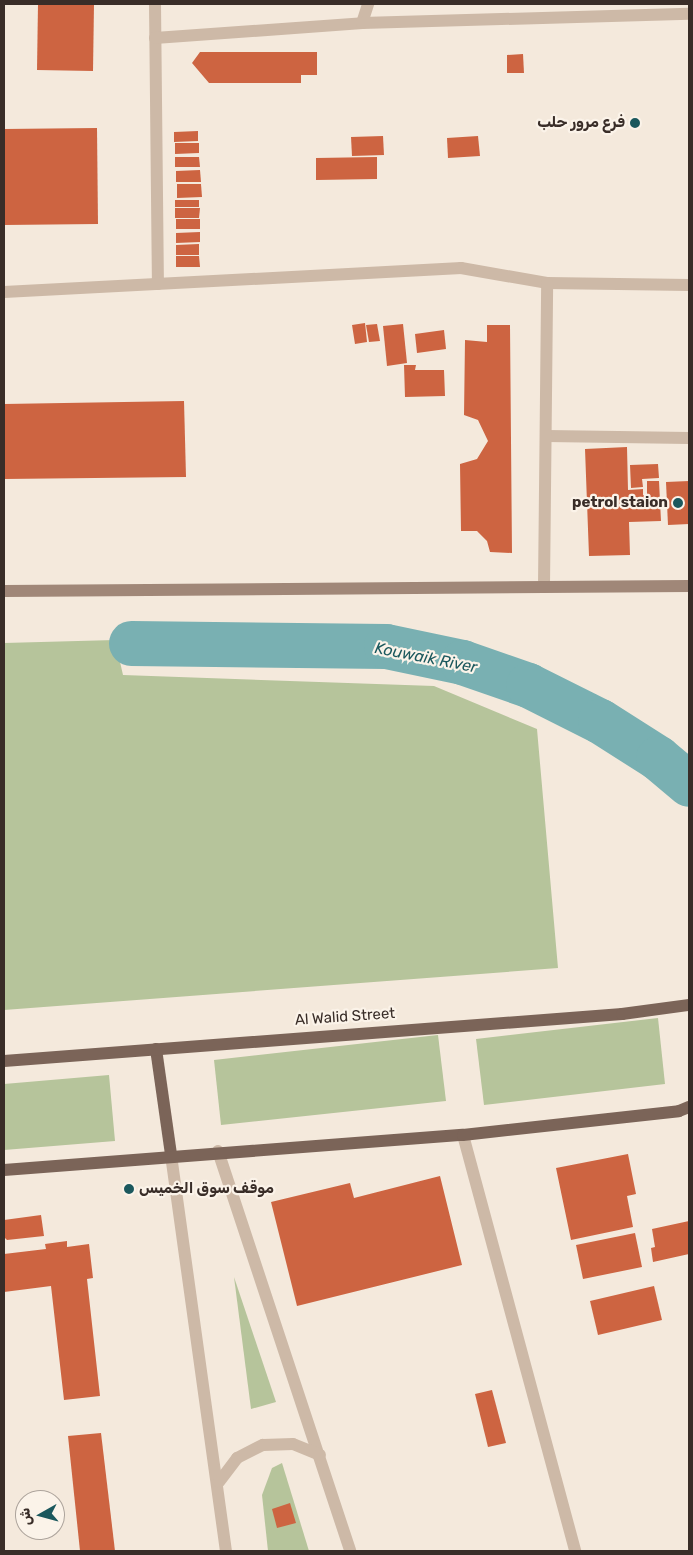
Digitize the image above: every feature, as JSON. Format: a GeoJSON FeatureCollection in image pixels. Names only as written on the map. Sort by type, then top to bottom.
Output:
{"type":"FeatureCollection","features":[{"type":"Feature","properties":{"kind":"main road","name":"Al Walid Street"},"geometry":{"type":"LineString","coordinates":[[4,1061],[622,1014],[689,1005]]}},
{"type":"Feature","properties":{"kind":"main road"},"geometry":{"type":"LineString","coordinates":[[156,1049],[171,1155]]}},
{"type":"Feature","properties":{"kind":"main road"},"geometry":{"type":"LineString","coordinates":[[4,1170],[218,1151],[463,1135],[679,1111],[689,1108]]}},
{"type":"Feature","properties":{"kind":"street"},"geometry":{"type":"LineString","coordinates":[[155,4],[158,284]]}},
{"type":"Feature","properties":{"kind":"street"},"geometry":{"type":"LineString","coordinates":[[362,23],[368,4]]}},
{"type":"Feature","properties":{"kind":"street"},"geometry":{"type":"LineString","coordinates":[[155,38],[362,23],[689,14]]}},
{"type":"Feature","properties":{"kind":"street"},"geometry":{"type":"LineString","coordinates":[[4,292],[461,268],[548,283],[689,285]]}},
{"type":"Feature","properties":{"kind":"street"},"geometry":{"type":"LineString","coordinates":[[544,586],[548,283]]}},
{"type":"Feature","properties":{"kind":"street"},"geometry":{"type":"LineString","coordinates":[[547,436],[689,438]]}},
{"type":"Feature","properties":{"kind":"street"},"geometry":{"type":"LineString","coordinates":[[4,591],[689,586]]}},
{"type":"Feature","properties":{"kind":"street"},"geometry":{"type":"LineString","coordinates":[[463,1135],[575,1551]]}},
{"type":"Feature","properties":{"kind":"street"},"geometry":{"type":"LineString","coordinates":[[218,1151],[320,1455],[350,1551]]}},
{"type":"Feature","properties":{"kind":"street"},"geometry":{"type":"LineString","coordinates":[[171,1155],[218,1482],[226,1551]]}},
{"type":"Feature","properties":{"kind":"street"},"geometry":{"type":"LineString","coordinates":[[218,1482],[237,1458],[263,1445],[293,1444],[320,1455]]}},
{"type":"Feature","properties":{"kind":"green space"},"geometry":{"type":"Polygon","coordinates":[[[115,640],[123,675],[434,686],[537,729],[558,968],[4,1010],[4,643],[115,640]]]}},
{"type":"Feature","properties":{"kind":"green space"},"geometry":{"type":"Polygon","coordinates":[[[658,1018],[665,1084],[484,1105],[476,1039],[658,1018]]]}},
{"type":"Feature","properties":{"kind":"green space"},"geometry":{"type":"Polygon","coordinates":[[[438,1035],[446,1101],[221,1125],[214,1060],[438,1035]]]}},
{"type":"Feature","properties":{"kind":"green space"},"geometry":{"type":"Polygon","coordinates":[[[109,1075],[115,1141],[4,1150],[4,1084],[109,1075]]]}},
{"type":"Feature","properties":{"kind":"green space"},"geometry":{"type":"Polygon","coordinates":[[[234,1277],[276,1402],[251,1409],[234,1277]]]}},
{"type":"Feature","properties":{"kind":"green space"},"geometry":{"type":"Polygon","coordinates":[[[282,1463],[309,1551],[268,1551],[262,1495],[272,1468],[282,1463]]]}},
{"type":"Feature","properties":{"kind":"building"},"geometry":{"type":"Polygon","coordinates":[[[38,4],[94,4],[93,71],[37,70],[38,4]]]}},
{"type":"Feature","properties":{"kind":"building"},"geometry":{"type":"Polygon","coordinates":[[[200,52],[317,52],[317,75],[301,75],[301,83],[209,83],[192,63],[200,52]]]}},
{"type":"Feature","properties":{"kind":"building"},"geometry":{"type":"Polygon","coordinates":[[[523,54],[524,73],[507,73],[507,55],[523,54]]]}},
{"type":"Feature","properties":{"kind":"building"},"geometry":{"type":"Polygon","coordinates":[[[97,128],[98,224],[4,225],[4,129],[97,128]]]}},
{"type":"Feature","properties":{"kind":"building"},"geometry":{"type":"Polygon","coordinates":[[[198,131],[198,141],[174,142],[174,132],[198,131]]]}},
{"type":"Feature","properties":{"kind":"building"},"geometry":{"type":"Polygon","coordinates":[[[383,136],[384,155],[352,156],[351,137],[383,136]]]}},
{"type":"Feature","properties":{"kind":"building"},"geometry":{"type":"Polygon","coordinates":[[[478,136],[480,156],[448,158],[447,138],[478,136]]]}},
{"type":"Feature","properties":{"kind":"building"},"geometry":{"type":"Polygon","coordinates":[[[175,143],[199,143],[199,153],[175,154],[175,143]]]}},
{"type":"Feature","properties":{"kind":"building"},"geometry":{"type":"Polygon","coordinates":[[[175,157],[199,157],[200,167],[175,167],[175,157]]]}},
{"type":"Feature","properties":{"kind":"building"},"geometry":{"type":"Polygon","coordinates":[[[377,157],[377,179],[316,180],[316,158],[377,157]]]}},
{"type":"Feature","properties":{"kind":"building"},"geometry":{"type":"Polygon","coordinates":[[[200,170],[201,182],[176,182],[176,171],[200,170]]]}},
{"type":"Feature","properties":{"kind":"building"},"geometry":{"type":"Polygon","coordinates":[[[177,184],[201,184],[202,197],[177,198],[177,184]]]}},
{"type":"Feature","properties":{"kind":"building"},"geometry":{"type":"Polygon","coordinates":[[[175,200],[199,200],[199,207],[175,207],[175,200]]]}},
{"type":"Feature","properties":{"kind":"building"},"geometry":{"type":"Polygon","coordinates":[[[175,208],[200,208],[199,218],[175,218],[175,208]]]}},
{"type":"Feature","properties":{"kind":"building"},"geometry":{"type":"Polygon","coordinates":[[[176,219],[200,219],[200,229],[176,229],[176,219]]]}},
{"type":"Feature","properties":{"kind":"building"},"geometry":{"type":"Polygon","coordinates":[[[200,232],[200,242],[176,243],[176,233],[200,232]]]}},
{"type":"Feature","properties":{"kind":"building"},"geometry":{"type":"Polygon","coordinates":[[[199,244],[199,255],[176,255],[176,245],[199,244]]]}},
{"type":"Feature","properties":{"kind":"building"},"geometry":{"type":"Polygon","coordinates":[[[176,256],[199,256],[200,267],[176,267],[176,256]]]}},
{"type":"Feature","properties":{"kind":"building"},"geometry":{"type":"Polygon","coordinates":[[[365,323],[367,342],[355,344],[352,325],[365,323]]]}},
{"type":"Feature","properties":{"kind":"building"},"geometry":{"type":"Polygon","coordinates":[[[377,324],[380,341],[369,342],[366,325],[377,324]]]}},
{"type":"Feature","properties":{"kind":"building"},"geometry":{"type":"Polygon","coordinates":[[[403,324],[407,363],[387,366],[383,326],[403,324]]]}},
{"type":"Feature","properties":{"kind":"building"},"geometry":{"type":"Polygon","coordinates":[[[487,325],[510,325],[512,553],[490,552],[487,541],[477,531],[461,531],[460,464],[477,459],[488,441],[478,420],[464,415],[465,340],[487,342],[487,325]]]}},
{"type":"Feature","properties":{"kind":"building"},"geometry":{"type":"Polygon","coordinates":[[[444,330],[446,349],[417,353],[415,334],[444,330]]]}},
{"type":"Feature","properties":{"kind":"building"},"geometry":{"type":"Polygon","coordinates":[[[404,365],[416,365],[415,370],[444,370],[445,396],[405,397],[404,365]]]}},
{"type":"Feature","properties":{"kind":"building"},"geometry":{"type":"Polygon","coordinates":[[[184,401],[186,477],[4,479],[4,404],[184,401]]]}},
{"type":"Feature","properties":{"kind":"building"},"geometry":{"type":"Polygon","coordinates":[[[627,447],[628,490],[643,489],[643,495],[647,495],[647,481],[659,481],[661,521],[629,522],[630,555],[589,556],[585,449],[627,447]]]}},
{"type":"Feature","properties":{"kind":"building"},"geometry":{"type":"Polygon","coordinates":[[[658,464],[659,478],[642,479],[643,487],[631,488],[630,465],[658,464]]]}},
{"type":"Feature","properties":{"kind":"building","name":"petrol staion"},"geometry":{"type":"Polygon","coordinates":[[[689,481],[689,524],[668,525],[666,482],[689,481]]]}},
{"type":"Feature","properties":{"kind":"building"},"geometry":{"type":"Polygon","coordinates":[[[628,1154],[636,1194],[627,1196],[633,1227],[571,1240],[556,1168],[628,1154]]]}},
{"type":"Feature","properties":{"kind":"building"},"geometry":{"type":"Polygon","coordinates":[[[440,1176],[462,1265],[297,1306],[271,1202],[350,1183],[354,1198],[440,1176]]]}},
{"type":"Feature","properties":{"kind":"building"},"geometry":{"type":"Polygon","coordinates":[[[41,1215],[44,1236],[7,1240],[4,1237],[4,1220],[41,1215]]]}},
{"type":"Feature","properties":{"kind":"building"},"geometry":{"type":"Polygon","coordinates":[[[689,1221],[689,1254],[653,1262],[651,1248],[655,1247],[652,1229],[689,1221]]]}},
{"type":"Feature","properties":{"kind":"building"},"geometry":{"type":"Polygon","coordinates":[[[635,1233],[642,1267],[583,1279],[576,1245],[635,1233]]]}},
{"type":"Feature","properties":{"kind":"building"},"geometry":{"type":"Polygon","coordinates":[[[67,1241],[67,1247],[89,1244],[93,1278],[87,1279],[100,1396],[64,1400],[51,1286],[4,1292],[4,1254],[46,1249],[45,1244],[67,1241]]]}},
{"type":"Feature","properties":{"kind":"building"},"geometry":{"type":"Polygon","coordinates":[[[654,1286],[662,1320],[598,1335],[590,1301],[654,1286]]]}},
{"type":"Feature","properties":{"kind":"building"},"geometry":{"type":"Polygon","coordinates":[[[492,1390],[506,1443],[488,1447],[475,1394],[492,1390]]]}},
{"type":"Feature","properties":{"kind":"building"},"geometry":{"type":"Polygon","coordinates":[[[101,1433],[115,1551],[80,1551],[68,1436],[101,1433]]]}},
{"type":"Feature","properties":{"kind":"building"},"geometry":{"type":"Polygon","coordinates":[[[290,1503],[296,1523],[277,1528],[272,1509],[290,1503]]]}},
{"type":"Feature","properties":{"kind":"waterway","name":"Kouwaik River"},"geometry":{"type":"LineString","coordinates":[[131,643],[386,646],[462,662],[528,685],[600,721],[658,758],[689,784]]}},
{"type":"Feature","properties":{"kind":"place","name":"فرع مرور حلب"},"geometry":{"type":"Point","coordinates":[635,123]}},
{"type":"Feature","properties":{"kind":"place","name":"petrol staion"},"geometry":{"type":"Point","coordinates":[678,503]}},
{"type":"Feature","properties":{"kind":"place","name":"موقف سوق الخميس"},"geometry":{"type":"Point","coordinates":[129,1189]}}]}
